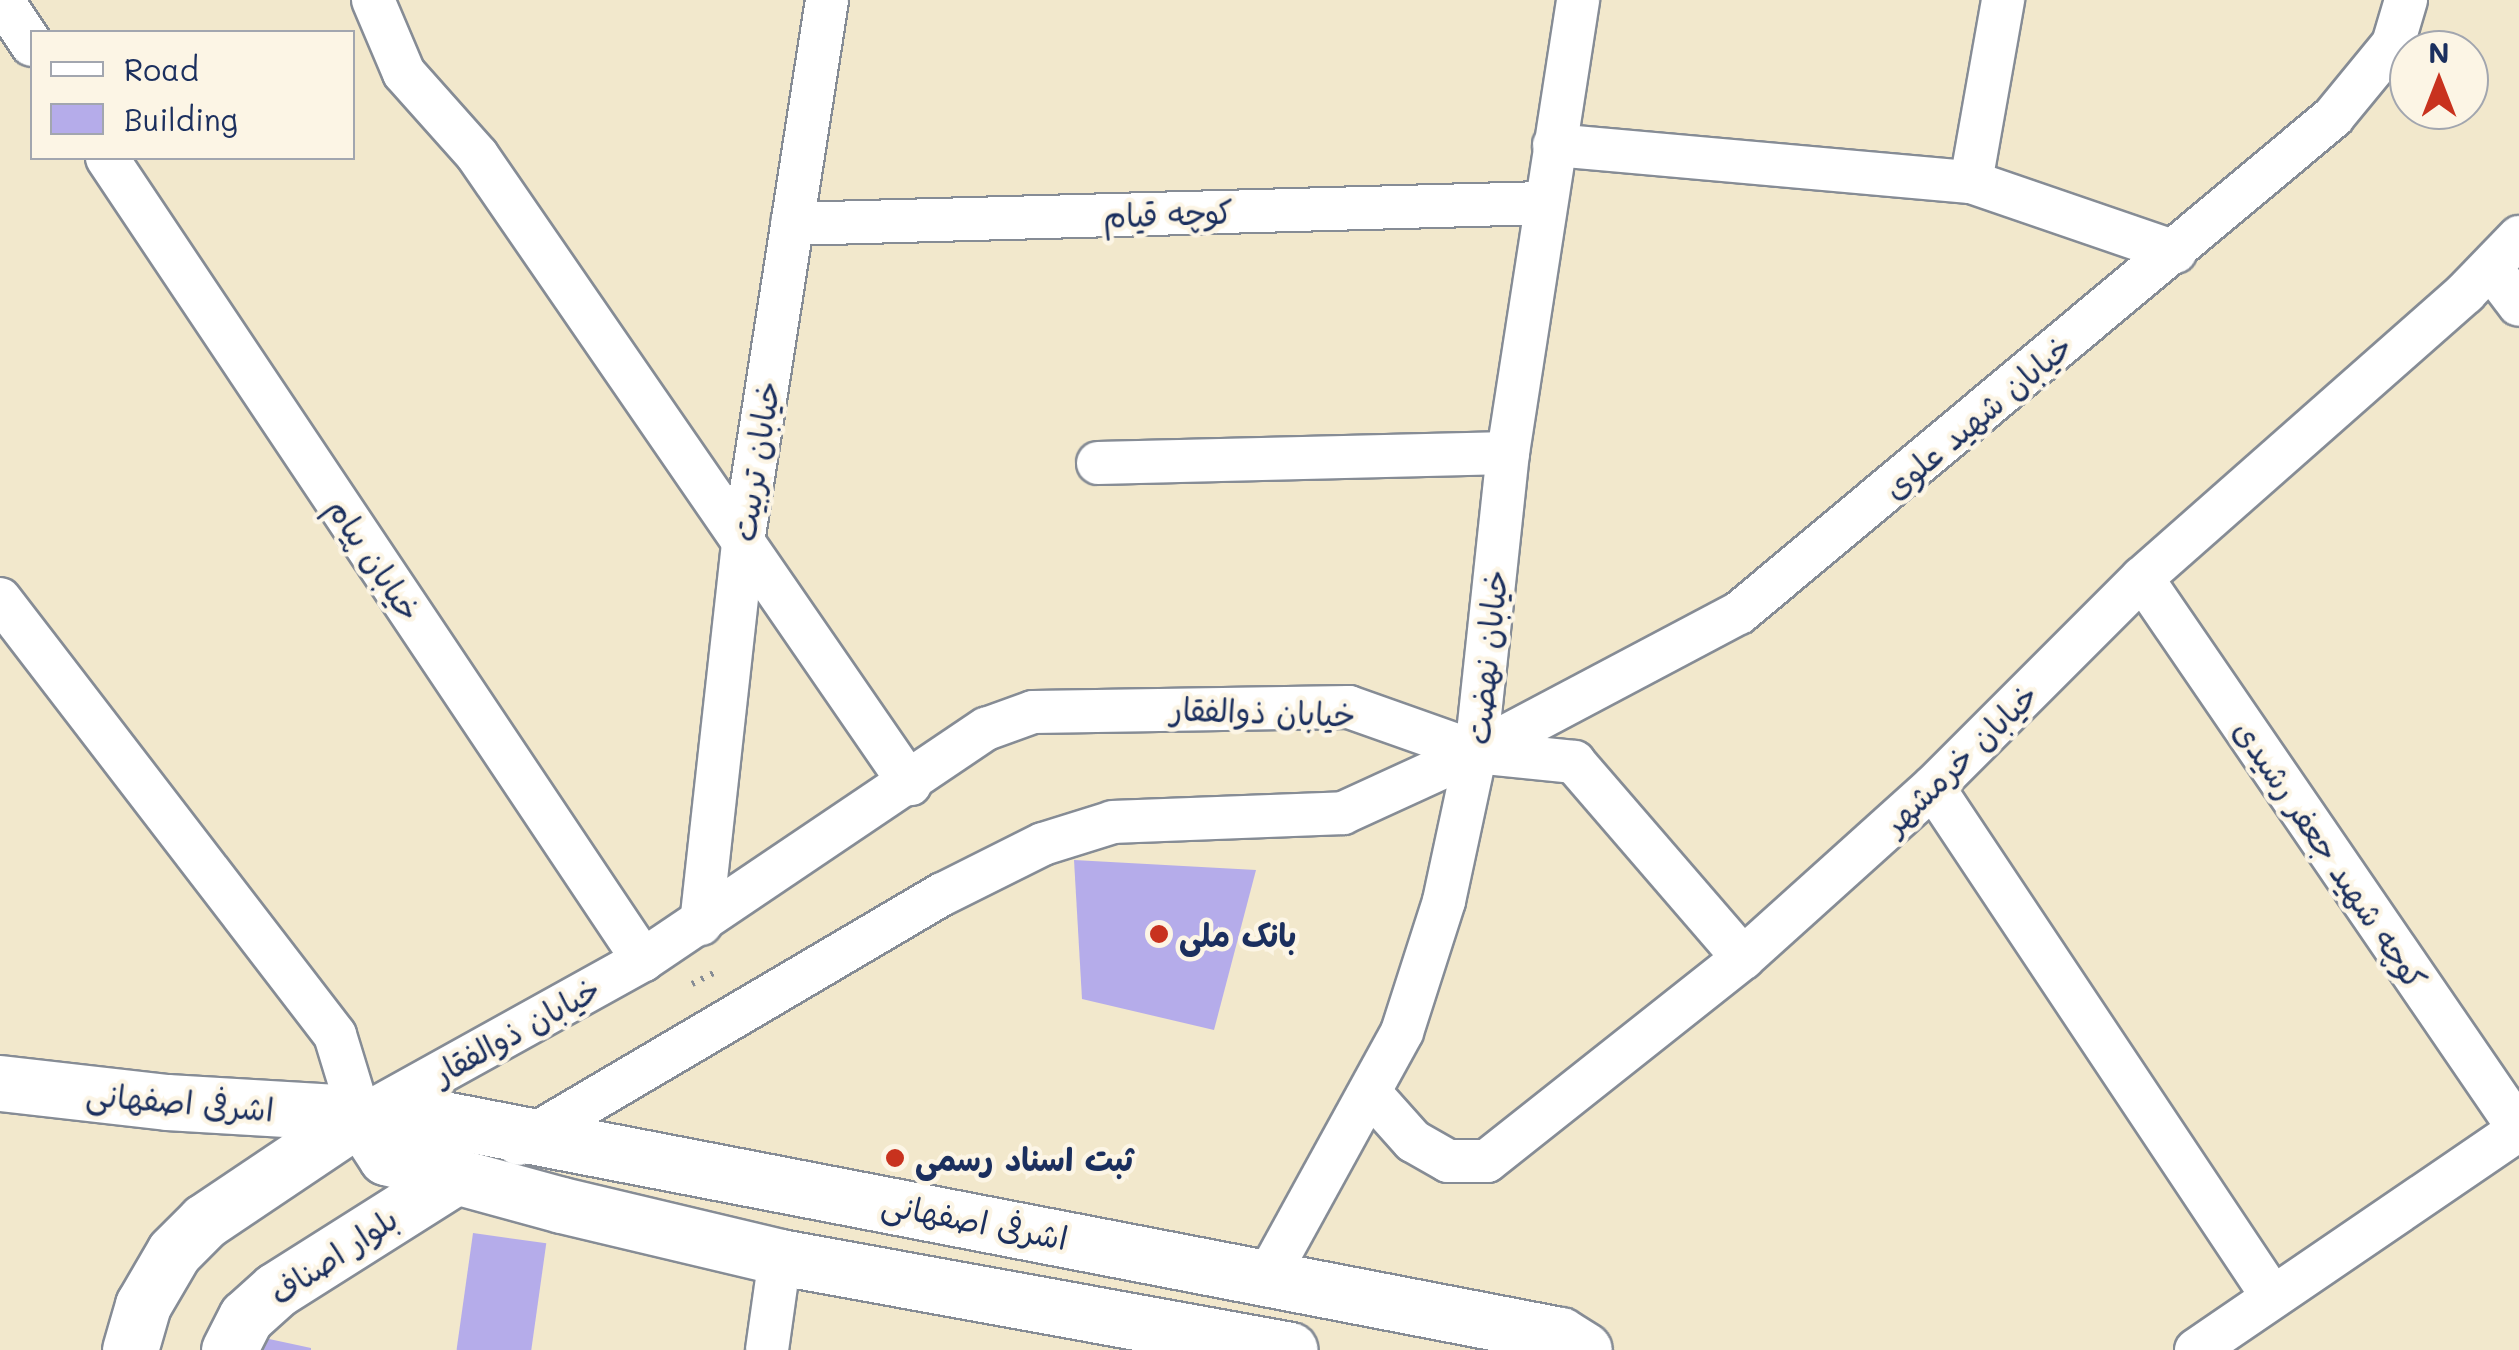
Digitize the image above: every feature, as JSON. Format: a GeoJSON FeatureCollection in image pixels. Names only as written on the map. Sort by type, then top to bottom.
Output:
{"type":"FeatureCollection","features":[{"type":"Feature","properties":{"kind":"main road","name":"اشرفی اصفهانی"},"geometry":{"type":"LineString","coordinates":[[0,1083],[360,1117],[438,1118],[1560,1335],[1584,1350]]}},
{"type":"Feature","properties":{"kind":"main road"},"geometry":{"type":"LineString","coordinates":[[130,1350],[143,1305],[174,1252],[205,1220],[360,1117],[386,1157],[456,1177],[780,1257],[1231,1345],[1290,1350]]}},
{"type":"Feature","properties":{"kind":"main road","name":"بلوار اصناف"},"geometry":{"type":"LineString","coordinates":[[229,1350],[246,1317],[276,1290],[456,1177]]}},
{"type":"Feature","properties":{"kind":"street"},"geometry":{"type":"LineString","coordinates":[[2,0],[30,42]]}},
{"type":"Feature","properties":{"kind":"street"},"geometry":{"type":"LineString","coordinates":[[373,0],[404,73],[477,155],[910,784]]}},
{"type":"Feature","properties":{"kind":"street","name":"خیابان تربیت"},"geometry":{"type":"LineString","coordinates":[[701,924],[742,542],[826,0]]}},
{"type":"Feature","properties":{"kind":"street","name":"خیابان نهضت"},"geometry":{"type":"LineString","coordinates":[[1268,1276],[1372,1094],[1402,1032],[1444,900],[1476,752],[1508,453],[1578,0]]}},
{"type":"Feature","properties":{"kind":"street"},"geometry":{"type":"LineString","coordinates":[[1971,182],[2002,0]]}},
{"type":"Feature","properties":{"kind":"street","name":"خیابان شهید علوی"},"geometry":{"type":"LineString","coordinates":[[1476,752],[1739,613],[2334,117],[2393,44],[2406,0]]}},
{"type":"Feature","properties":{"kind":"street"},"geometry":{"type":"LineString","coordinates":[[1554,145],[1971,182],[2175,252]]}},
{"type":"Feature","properties":{"kind":"street","name":"خیابان پیام"},"geometry":{"type":"LineString","coordinates":[[109,160],[643,960]]}},
{"type":"Feature","properties":{"kind":"street","name":"کوچه قیام"},"geometry":{"type":"LineString","coordinates":[[792,224],[1544,203]]}},
{"type":"Feature","properties":{"kind":"street"},"geometry":{"type":"LineString","coordinates":[[2505,253],[2519,305]]}},
{"type":"Feature","properties":{"kind":"street","name":"خیابان خرمشهر"},"geometry":{"type":"LineString","coordinates":[[1372,1094],[1413,1141],[1448,1160],[1487,1160],[1744,958],[1932,787],[2142,578],[2505,253]]}},
{"type":"Feature","properties":{"kind":"street"},"geometry":{"type":"LineString","coordinates":[[1098,463],[1508,453]]}},
{"type":"Feature","properties":{"kind":"street","name":"کوچه شهید جعفر رشیدی"},"geometry":{"type":"LineString","coordinates":[[2142,578],[2519,1130]]}},
{"type":"Feature","properties":{"kind":"street"},"geometry":{"type":"LineString","coordinates":[[0,599],[335,1035],[360,1117]]}},
{"type":"Feature","properties":{"kind":"street","name":"خیابان ذوالفقار"},"geometry":{"type":"LineString","coordinates":[[360,1117],[643,960],[910,784],[986,728],[1034,712],[1094,707],[1350,707],[1476,752],[1574,762],[1744,958]]}},
{"type":"Feature","properties":{"kind":"street"},"geometry":{"type":"LineString","coordinates":[[456,1177],[533,1136],[943,894],[1043,844],[1112,822],[1343,814],[1476,752]]}},
{"type":"Feature","properties":{"kind":"street"},"geometry":{"type":"LineString","coordinates":[[1932,787],[2272,1296]]}},
{"type":"Feature","properties":{"kind":"street"},"geometry":{"type":"LineString","coordinates":[[2196,1350],[2519,1130]]}},
{"type":"Feature","properties":{"kind":"street"},"geometry":{"type":"LineString","coordinates":[[767,1350],[780,1257]]}},
{"type":"Feature","properties":{"kind":"building","name":"بانک ملی"},"geometry":{"type":"Polygon","coordinates":[[[1074,860],[1256,870],[1214,1030],[1082,999],[1074,860]]]}},
{"type":"Feature","properties":{"kind":"building"},"geometry":{"type":"Polygon","coordinates":[[[473,1233],[546,1243],[531,1350],[457,1350],[473,1233]]]}},
{"type":"Feature","properties":{"kind":"building"},"geometry":{"type":"Polygon","coordinates":[[[241,1333],[311,1348],[311,1350],[239,1350],[241,1333]]]}},
{"type":"Feature","properties":{"kind":"place","name":"بانک ملی"},"geometry":{"type":"Point","coordinates":[1159,934]}},
{"type":"Feature","properties":{"kind":"place","name":"ثبت اسناد رسمی"},"geometry":{"type":"Point","coordinates":[895,1158]}}]}
